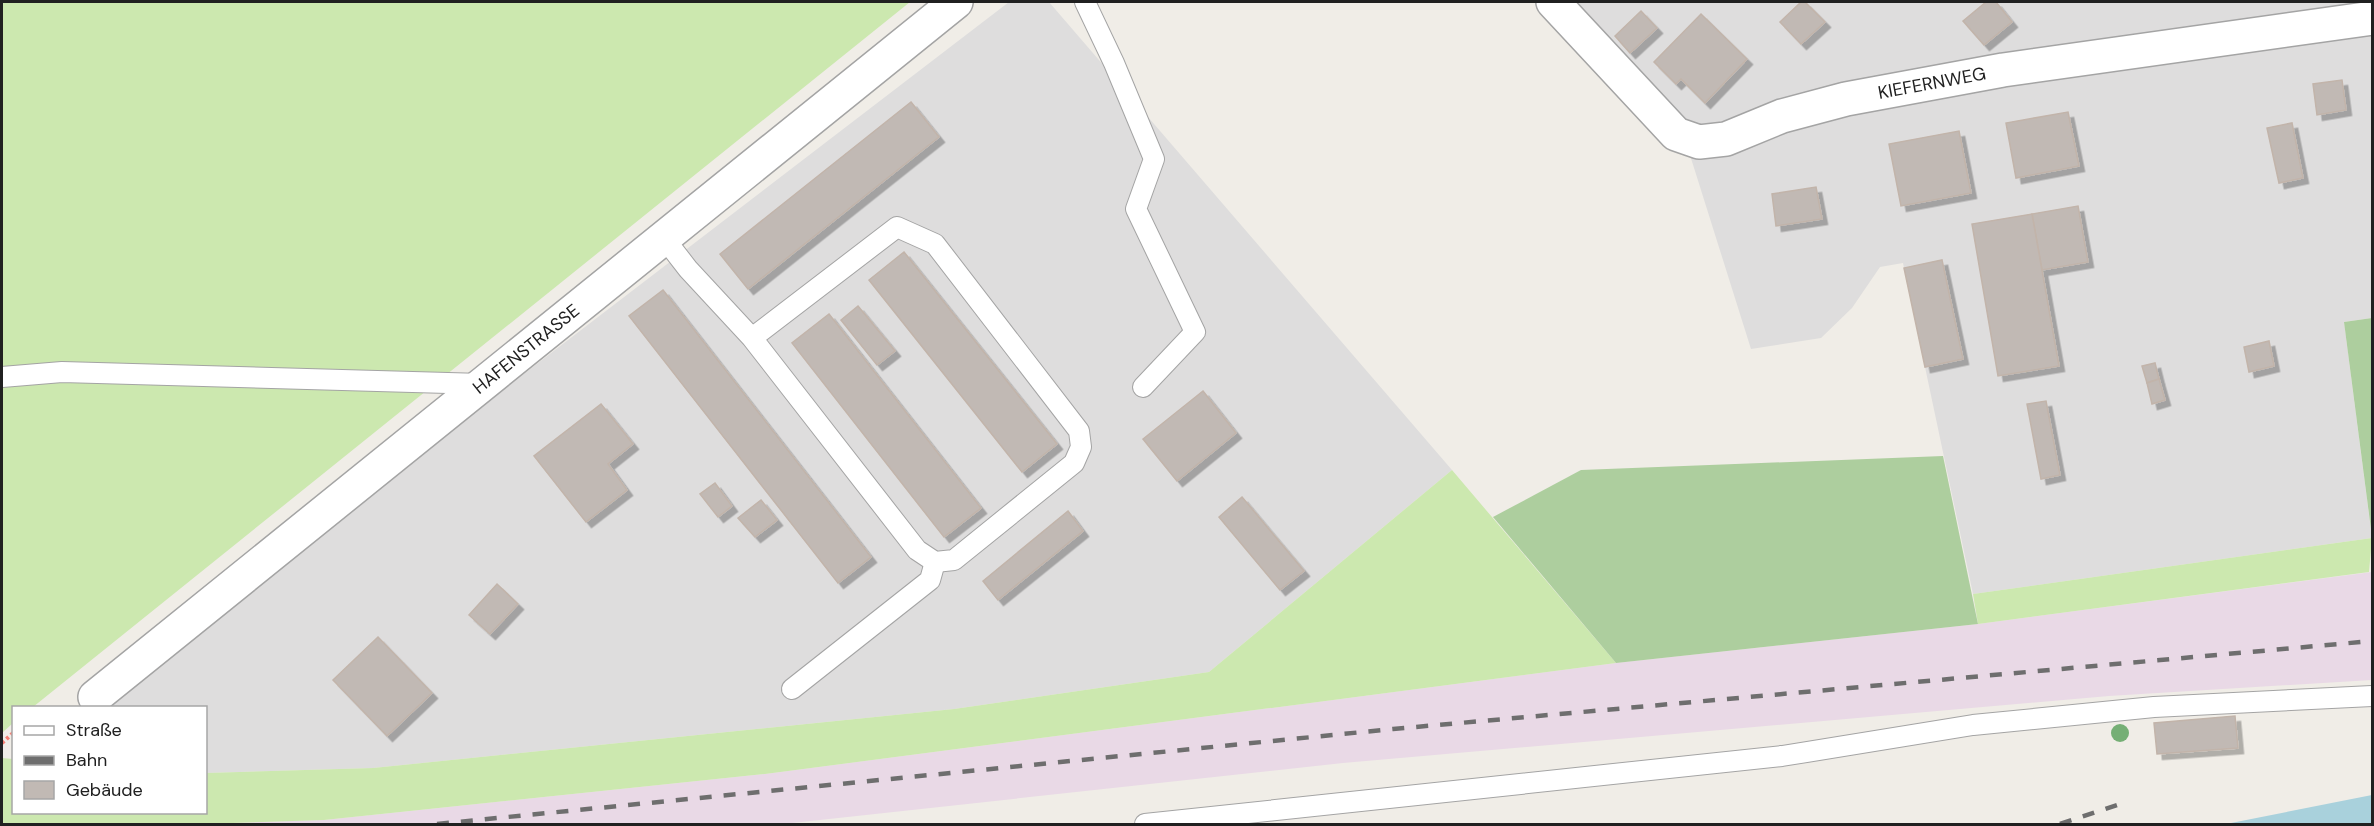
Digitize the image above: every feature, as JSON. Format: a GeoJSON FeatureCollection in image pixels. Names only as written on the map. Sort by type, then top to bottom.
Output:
{"type":"FeatureCollection","features":[{"type":"Feature","properties":{"kind":"street","name":"HAFENSTRASSE"},"geometry":{"type":"LineString","coordinates":[[94,697],[956,2]]}},
{"type":"Feature","properties":{"kind":"street","name":"KIEFERNWEG"},"geometry":{"type":"LineString","coordinates":[[1553,2],[1676,134],[1699,142],[1726,139],[1782,117],[1880,93],[2002,70],[2373,18]]}},
{"type":"Feature","properties":{"kind":"lane"},"geometry":{"type":"LineString","coordinates":[[1085,2],[1114,63],[1154,159],[1136,209],[1195,332],[1143,387]]}},
{"type":"Feature","properties":{"kind":"lane"},"geometry":{"type":"LineString","coordinates":[[664,238],[688,269],[752,338],[917,550],[935,562],[954,560],[1074,463],[1081,447],[1079,431],[935,244],[897,227],[752,338]]}},
{"type":"Feature","properties":{"kind":"lane"},"geometry":{"type":"LineString","coordinates":[[2,377],[62,372],[483,384]]}},
{"type":"Feature","properties":{"kind":"lane"},"geometry":{"type":"LineString","coordinates":[[792,689],[930,580],[935,562]]}},
{"type":"Feature","properties":{"kind":"lane"},"geometry":{"type":"LineString","coordinates":[[1144,825],[1782,756],[1973,725],[2154,706],[2373,696]]}},
{"type":"Feature","properties":{"kind":"shaded area"},"geometry":{"type":"Polygon","coordinates":[[[1009,2],[1049,2],[1452,470],[1209,672],[954,709],[373,768],[207,773],[207,706],[91,706],[1009,2]]]}},
{"type":"Feature","properties":{"kind":"shaded area"},"geometry":{"type":"Polygon","coordinates":[[[1572,2],[2372,2],[2372,318],[2344,322],[2372,538],[1973,594],[1903,263],[1880,267],[1852,308],[1821,338],[1751,349],[1678,117],[1572,2]]]}},
{"type":"Feature","properties":{"kind":"shaded area"},"geometry":{"type":"Polygon","coordinates":[[[2372,572],[2372,680],[2109,696],[1343,763],[783,824],[201,824],[324,820],[765,774],[1616,663],[1978,624],[2372,572]]]}},
{"type":"Feature","properties":{"kind":"green space"},"geometry":{"type":"Polygon","coordinates":[[[2,2],[910,2],[34,706],[12,706],[12,724],[2,733],[2,2]]]}},
{"type":"Feature","properties":{"kind":"green space"},"geometry":{"type":"Polygon","coordinates":[[[2372,318],[2372,537],[2344,322],[2372,318]]]}},
{"type":"Feature","properties":{"kind":"green space"},"geometry":{"type":"Polygon","coordinates":[[[1943,456],[1978,624],[1616,663],[1493,517],[1581,470],[1943,456]]]}},
{"type":"Feature","properties":{"kind":"green space"},"geometry":{"type":"Polygon","coordinates":[[[1452,470],[1616,663],[765,774],[324,820],[201,824],[2,824],[2,758],[12,759],[12,814],[207,814],[207,773],[373,768],[954,709],[1209,672],[1452,470]]]}},
{"type":"Feature","properties":{"kind":"green space"},"geometry":{"type":"Polygon","coordinates":[[[2372,538],[2369,572],[1978,624],[1973,594],[2372,538]]]}},
{"type":"Feature","properties":{"kind":"water"},"geometry":{"type":"Polygon","coordinates":[[[2372,795],[2372,824],[2226,824],[2372,795]]]}},
{"type":"Feature","properties":{"kind":"building"},"geometry":{"type":"Polygon","coordinates":[[[1801,2],[1805,2],[1825,22],[1801,44],[1780,22],[1801,2]]]}},
{"type":"Feature","properties":{"kind":"building"},"geometry":{"type":"Polygon","coordinates":[[[1986,2],[1996,2],[2012,22],[1984,45],[1963,21],[1986,2]]]}},
{"type":"Feature","properties":{"kind":"building"},"geometry":{"type":"Polygon","coordinates":[[[1641,11],[1657,28],[1630,53],[1615,36],[1641,11]]]}},
{"type":"Feature","properties":{"kind":"building"},"geometry":{"type":"Polygon","coordinates":[[[1701,14],[1747,59],[1705,103],[1681,79],[1676,84],[1654,62],[1701,14]]]}},
{"type":"Feature","properties":{"kind":"building"},"geometry":{"type":"Polygon","coordinates":[[[2342,80],[2346,110],[2317,115],[2313,84],[2342,80]]]}},
{"type":"Feature","properties":{"kind":"building"},"geometry":{"type":"Polygon","coordinates":[[[911,102],[939,137],[748,289],[720,254],[911,102]]]}},
{"type":"Feature","properties":{"kind":"building"},"geometry":{"type":"Polygon","coordinates":[[[2068,112],[2079,166],[2016,178],[2006,123],[2068,112]]]}},
{"type":"Feature","properties":{"kind":"building"},"geometry":{"type":"Polygon","coordinates":[[[2292,123],[2303,178],[2279,183],[2267,128],[2292,123]]]}},
{"type":"Feature","properties":{"kind":"building"},"geometry":{"type":"Polygon","coordinates":[[[1959,131],[1971,193],[1901,206],[1889,144],[1959,131]]]}},
{"type":"Feature","properties":{"kind":"building"},"geometry":{"type":"Polygon","coordinates":[[[1816,187],[1822,219],[1776,226],[1772,194],[1816,187]]]}},
{"type":"Feature","properties":{"kind":"building"},"geometry":{"type":"Polygon","coordinates":[[[2078,206],[2088,262],[2042,270],[2032,214],[2078,206]]]}},
{"type":"Feature","properties":{"kind":"building"},"geometry":{"type":"Polygon","coordinates":[[[2032,214],[2059,366],[1998,376],[1972,224],[2032,214]]]}},
{"type":"Feature","properties":{"kind":"building"},"geometry":{"type":"Polygon","coordinates":[[[904,252],[1057,444],[1022,472],[869,280],[904,252]]]}},
{"type":"Feature","properties":{"kind":"building"},"geometry":{"type":"Polygon","coordinates":[[[1942,260],[1963,359],[1925,367],[1904,268],[1942,260]]]}},
{"type":"Feature","properties":{"kind":"building"},"geometry":{"type":"Polygon","coordinates":[[[663,290],[871,557],[838,583],[629,316],[663,290]]]}},
{"type":"Feature","properties":{"kind":"building"},"geometry":{"type":"Polygon","coordinates":[[[858,306],[895,351],[877,365],[841,320],[858,306]]]}},
{"type":"Feature","properties":{"kind":"building"},"geometry":{"type":"Polygon","coordinates":[[[829,314],[981,508],[944,537],[792,343],[829,314]]]}},
{"type":"Feature","properties":{"kind":"building"},"geometry":{"type":"Polygon","coordinates":[[[2269,341],[2274,366],[2249,372],[2244,347],[2269,341]]]}},
{"type":"Feature","properties":{"kind":"building"},"geometry":{"type":"Polygon","coordinates":[[[2155,363],[2159,379],[2147,383],[2142,366],[2155,363]]]}},
{"type":"Feature","properties":{"kind":"building"},"geometry":{"type":"Polygon","coordinates":[[[2159,379],[2165,400],[2152,404],[2147,383],[2159,379]]]}},
{"type":"Feature","properties":{"kind":"building"},"geometry":{"type":"Polygon","coordinates":[[[1203,391],[1236,433],[1177,481],[1143,439],[1203,391]]]}},
{"type":"Feature","properties":{"kind":"building"},"geometry":{"type":"Polygon","coordinates":[[[2046,401],[2060,475],[2041,479],[2027,404],[2046,401]]]}},
{"type":"Feature","properties":{"kind":"building"},"geometry":{"type":"Polygon","coordinates":[[[601,404],[633,444],[608,464],[627,490],[586,522],[534,456],[601,404]]]}},
{"type":"Feature","properties":{"kind":"building"},"geometry":{"type":"Polygon","coordinates":[[[715,483],[732,506],[718,517],[700,494],[715,483]]]}},
{"type":"Feature","properties":{"kind":"building"},"geometry":{"type":"Polygon","coordinates":[[[1242,497],[1304,571],[1280,590],[1219,517],[1242,497]]]}},
{"type":"Feature","properties":{"kind":"building"},"geometry":{"type":"Polygon","coordinates":[[[761,500],[777,520],[755,537],[738,518],[761,500]]]}},
{"type":"Feature","properties":{"kind":"building"},"geometry":{"type":"Polygon","coordinates":[[[1068,511],[1083,531],[998,600],[983,581],[1068,511]]]}},
{"type":"Feature","properties":{"kind":"building"},"geometry":{"type":"Polygon","coordinates":[[[497,584],[518,604],[490,634],[469,615],[497,584]]]}},
{"type":"Feature","properties":{"kind":"building"},"geometry":{"type":"Polygon","coordinates":[[[378,637],[432,693],[387,736],[333,680],[378,637]]]}},
{"type":"Feature","properties":{"kind":"building"},"geometry":{"type":"Polygon","coordinates":[[[2235,716],[2238,748],[2157,754],[2154,723],[2235,716]]]}},
{"type":"Feature","properties":{"kind":"railway"},"geometry":{"type":"LineString","coordinates":[[437,824],[1393,729],[2372,641]]}},
{"type":"Feature","properties":{"kind":"railway"},"geometry":{"type":"LineString","coordinates":[[2060,824],[2123,803]]}}]}
